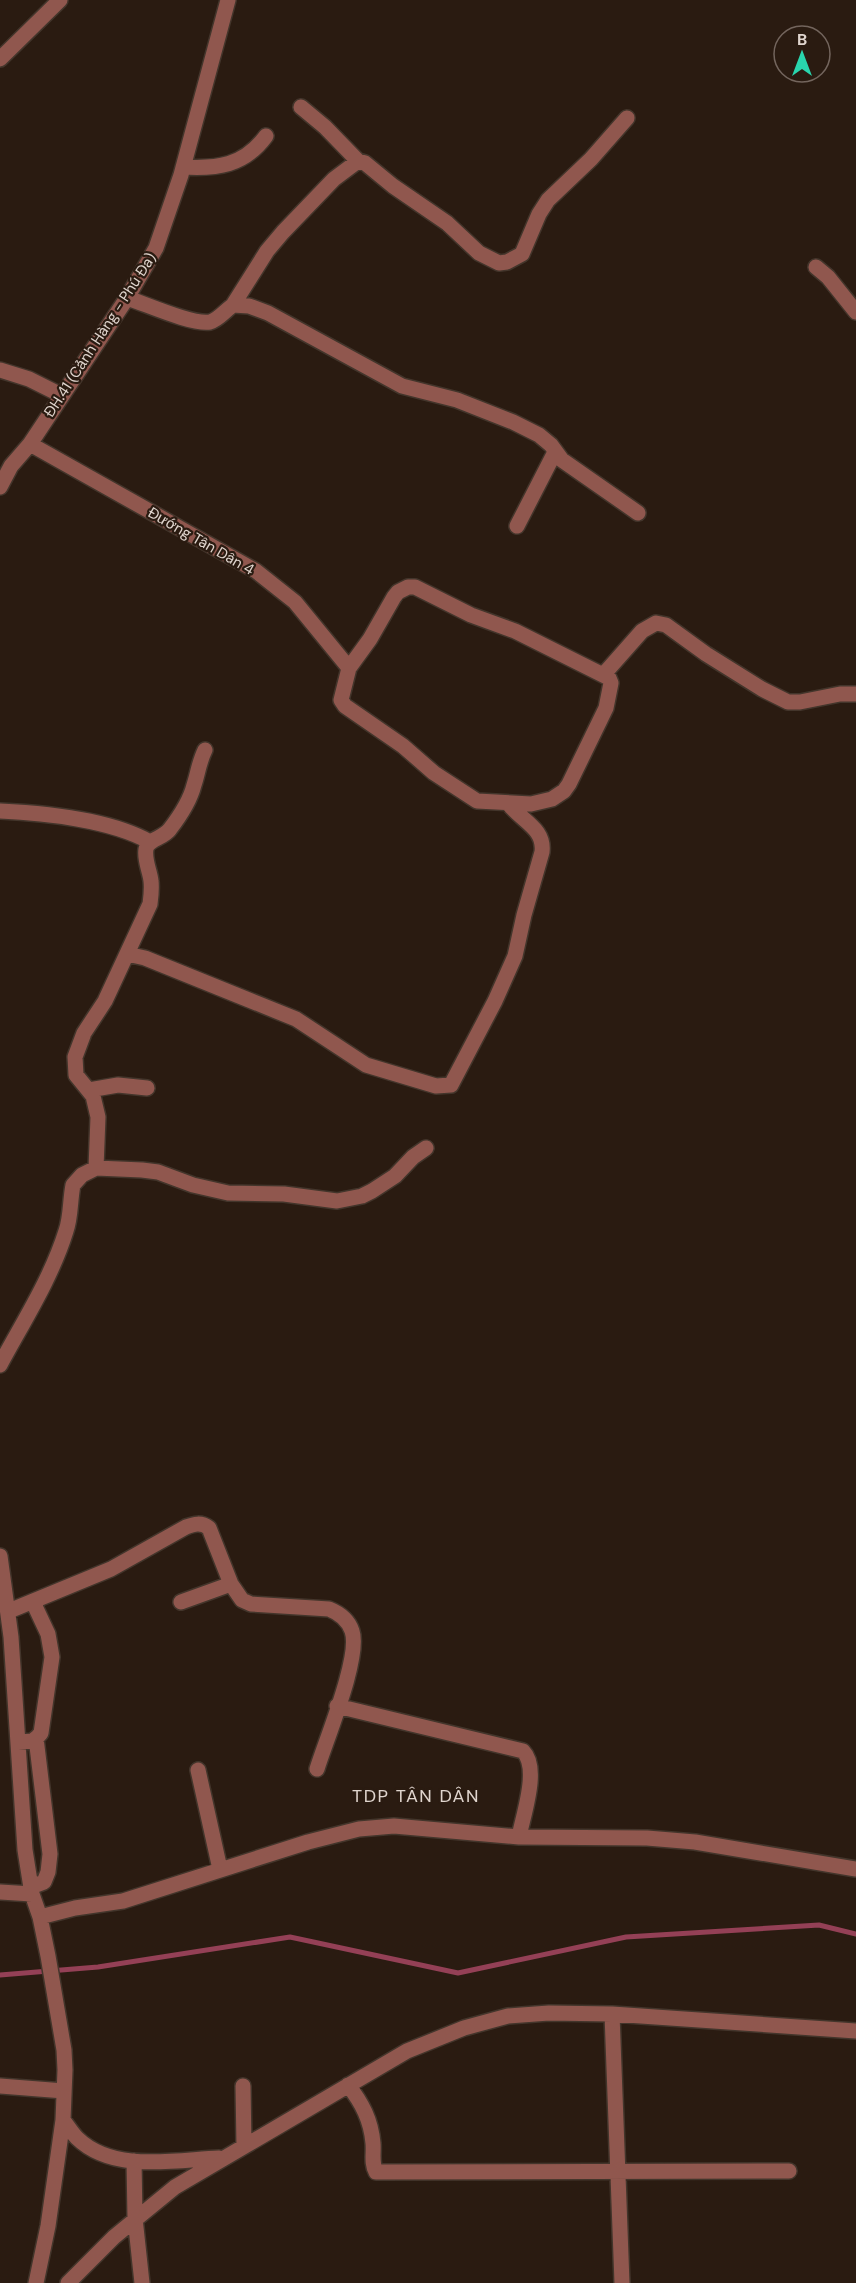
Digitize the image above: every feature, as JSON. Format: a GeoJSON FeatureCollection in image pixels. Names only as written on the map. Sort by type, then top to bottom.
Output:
{"type":"FeatureCollection","features":[{"type":"Feature","properties":{"kind":"street"},"geometry":{"type":"LineString","coordinates":[[0,59],[60,0]]}},
{"type":"Feature","properties":{"kind":"street","name":"ĐH.41 (Cảnh Hàng - Phú Đa)"},"geometry":{"type":"LineString","coordinates":[[0,487],[11,466],[30,444],[127,298],[156,248],[183,167],[228,0]]}},
{"type":"Feature","properties":{"kind":"street"},"geometry":{"type":"LineString","coordinates":[[301,107],[325,127],[358,161],[365,163],[393,186],[447,223],[479,252],[499,263],[522,254],[539,214],[548,200],[591,159],[627,118]]}},
{"type":"Feature","properties":{"kind":"street"},"geometry":{"type":"LineString","coordinates":[[183,167],[206,168],[227,165],[251,151],[266,136]]}},
{"type":"Feature","properties":{"kind":"street"},"geometry":{"type":"LineString","coordinates":[[127,298],[191,320],[212,322],[233,305],[267,250],[283,232],[334,179],[358,161]]}},
{"type":"Feature","properties":{"kind":"street"},"geometry":{"type":"LineString","coordinates":[[816,267],[856,312]]}},
{"type":"Feature","properties":{"kind":"street"},"geometry":{"type":"LineString","coordinates":[[233,305],[249,306],[268,313],[402,386],[457,400],[539,435],[551,445],[562,460],[638,513]]}},
{"type":"Feature","properties":{"kind":"street"},"geometry":{"type":"LineString","coordinates":[[0,369],[29,378],[61,395]]}},
{"type":"Feature","properties":{"kind":"street","name":"Đướng Tân Dân 4"},"geometry":{"type":"LineString","coordinates":[[30,444],[255,571],[295,602],[349,668]]}},
{"type":"Feature","properties":{"kind":"street"},"geometry":{"type":"LineString","coordinates":[[517,526],[555,452]]}},
{"type":"Feature","properties":{"kind":"street"},"geometry":{"type":"LineString","coordinates":[[408,587],[415,587],[471,615],[515,631],[572,661],[604,674],[609,678],[611,684],[606,708],[564,791],[541,803],[508,803],[477,801],[434,773],[394,740],[345,706],[341,700],[349,668],[370,639],[398,592],[408,587]]}},
{"type":"Feature","properties":{"kind":"street"},"geometry":{"type":"LineString","coordinates":[[604,674],[642,631],[656,623],[666,625],[706,654],[762,689],[788,702],[800,702],[840,694],[856,694]]}},
{"type":"Feature","properties":{"kind":"street"},"geometry":{"type":"LineString","coordinates":[[96,1168],[98,1117],[96,1105],[89,1090],[76,1075],[75,1057],[84,1033],[105,1001],[150,904],[151,880],[146,847],[150,842],[168,832],[187,803],[194,786],[199,762],[205,750]]}},
{"type":"Feature","properties":{"kind":"street"},"geometry":{"type":"LineString","coordinates":[[127,954],[145,958],[296,1018],[366,1065],[436,1086],[451,1085],[495,1001],[515,956],[542,852],[543,842],[539,834],[514,812],[508,803]]}},
{"type":"Feature","properties":{"kind":"street"},"geometry":{"type":"LineString","coordinates":[[0,812],[39,814],[116,828],[132,832],[150,842]]}},
{"type":"Feature","properties":{"kind":"street"},"geometry":{"type":"LineString","coordinates":[[89,1090],[118,1085],[147,1088]]}},
{"type":"Feature","properties":{"kind":"street"},"geometry":{"type":"LineString","coordinates":[[0,1365],[36,1302],[61,1246],[67,1229],[73,1185],[82,1175],[96,1168],[158,1172],[193,1185],[228,1193],[284,1194],[337,1201],[362,1196],[372,1191],[395,1176],[413,1157],[426,1148]]}},
{"type":"Feature","properties":{"kind":"street"},"geometry":{"type":"LineString","coordinates":[[9,1611],[111,1569],[172,1534],[197,1524],[208,1528],[231,1584],[242,1600],[251,1604],[329,1609],[348,1622],[352,1631],[353,1658],[317,1769]]}},
{"type":"Feature","properties":{"kind":"street"},"geometry":{"type":"LineString","coordinates":[[0,1556],[9,1611],[6,1638],[18,1742],[25,1850],[32,1891],[48,1956],[64,2050],[63,2120],[48,2226],[36,2283]]}},
{"type":"Feature","properties":{"kind":"street"},"geometry":{"type":"LineString","coordinates":[[181,1602],[231,1584]]}},
{"type":"Feature","properties":{"kind":"street"},"geometry":{"type":"LineString","coordinates":[[18,1742],[34,1741],[42,1729],[52,1657],[48,1634],[33,1602]]}},
{"type":"Feature","properties":{"kind":"street"},"geometry":{"type":"LineString","coordinates":[[337,1706],[523,1751],[531,1764],[531,1777],[519,1837]]}},
{"type":"Feature","properties":{"kind":"street"},"geometry":{"type":"LineString","coordinates":[[0,1892],[32,1891],[44,1882],[48,1872],[50,1854],[36,1738]]}},
{"type":"Feature","properties":{"kind":"street"},"geometry":{"type":"LineString","coordinates":[[198,1770],[220,1869]]}},
{"type":"Feature","properties":{"kind":"street"},"geometry":{"type":"LineString","coordinates":[[40,1917],[75,1908],[123,1901],[308,1842],[374,1827],[394,1826],[519,1837],[647,1838],[695,1842],[856,1869]]}},
{"type":"Feature","properties":{"kind":"street"},"geometry":{"type":"LineString","coordinates":[[68,2283],[135,2218],[175,2187],[406,2051],[464,2028],[508,2016],[549,2013],[612,2014],[856,2031]]}},
{"type":"Feature","properties":{"kind":"street"},"geometry":{"type":"LineString","coordinates":[[612,2014],[622,2283]]}},
{"type":"Feature","properties":{"kind":"street"},"geometry":{"type":"LineString","coordinates":[[348,2085],[362,2103],[368,2118],[373,2142],[375,2172],[789,2170]]}},
{"type":"Feature","properties":{"kind":"street"},"geometry":{"type":"LineString","coordinates":[[0,2086],[64,2091]]}},
{"type":"Feature","properties":{"kind":"street"},"geometry":{"type":"LineString","coordinates":[[243,2086],[244,2146]]}},
{"type":"Feature","properties":{"kind":"street"},"geometry":{"type":"LineString","coordinates":[[63,2120],[76,2138],[88,2147],[119,2159],[134,2161],[222,2158]]}},
{"type":"Feature","properties":{"kind":"street"},"geometry":{"type":"LineString","coordinates":[[134,2161],[135,2218],[142,2283]]}},
{"type":"Feature","properties":{"kind":"waterway"},"geometry":{"type":"LineString","coordinates":[[0,1975],[98,1967],[290,1937],[458,1973],[626,1937],[819,1925],[856,1934]]}},
{"type":"Feature","properties":{"kind":"district","name":"TDP TÂN DÂN"},"geometry":{"type":"Point","coordinates":[416,1796]}}]}
